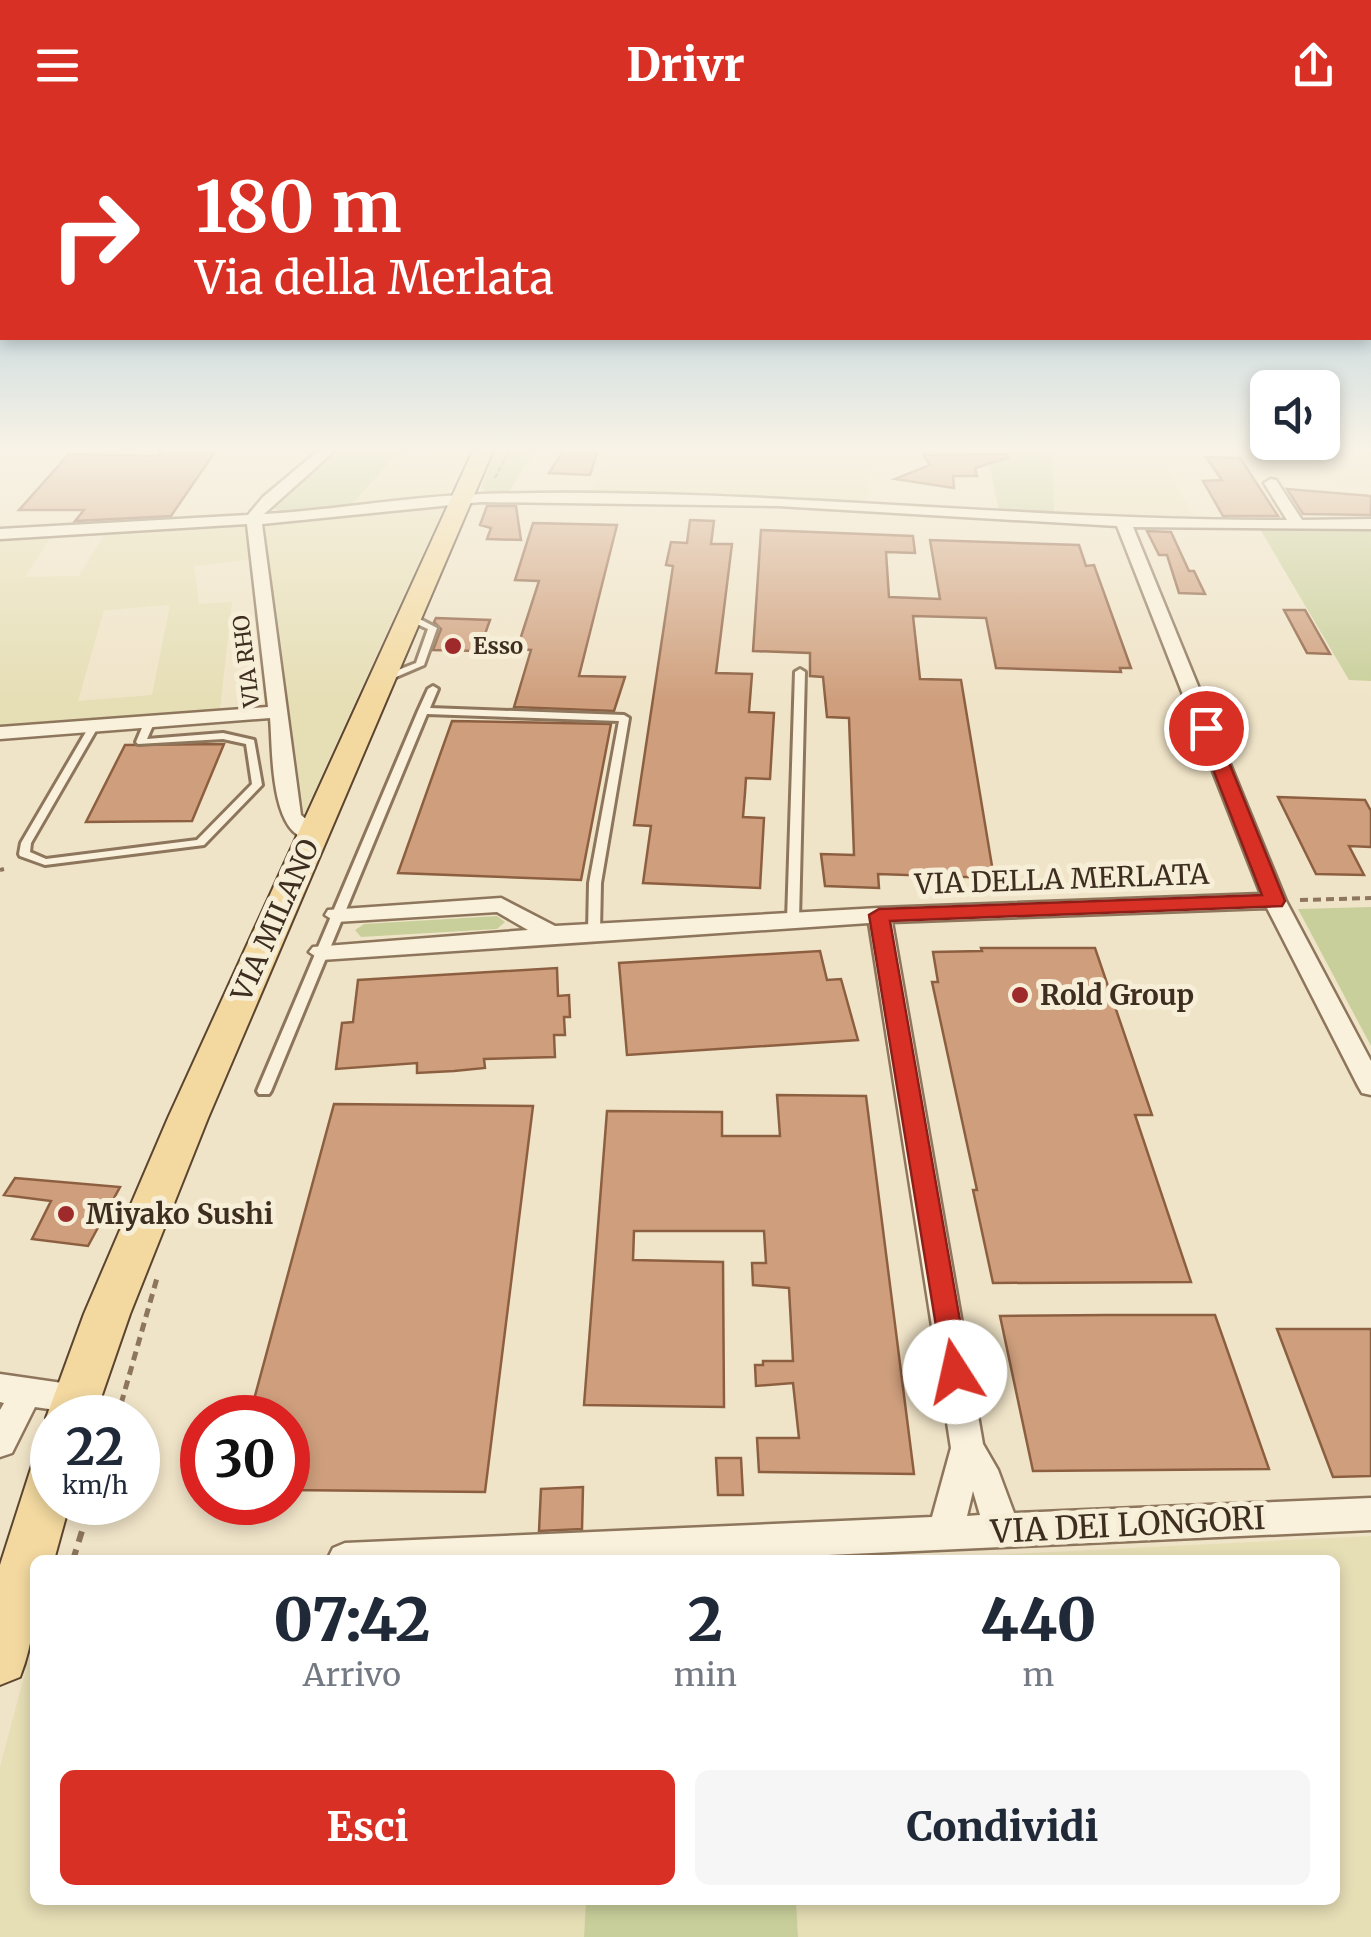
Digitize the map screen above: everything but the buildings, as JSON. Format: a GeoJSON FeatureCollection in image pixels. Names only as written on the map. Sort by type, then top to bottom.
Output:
{"type":"FeatureCollection","features":[{"type":"Feature","properties":{"kind":"main road","name":"VIA MILANO"},"geometry":{"type":"LineString","coordinates":[[78,1395],[136,1241],[448,530]]}},
{"type":"Feature","properties":{"kind":"main road"},"geometry":{"type":"LineString","coordinates":[[33,1555],[40,1525]]}},
{"type":"Feature","properties":{"kind":"main road"},"geometry":{"type":"LineString","coordinates":[[0,1656],[29,1574]]}},
{"type":"Feature","properties":{"kind":"street"},"geometry":{"type":"LineString","coordinates":[[0,534],[55,530]]}},
{"type":"Feature","properties":{"kind":"street","name":"VIA RHO"},"geometry":{"type":"LineString","coordinates":[[256,530],[291,815],[298,826],[313,834]]}},
{"type":"Feature","properties":{"kind":"street"},"geometry":{"type":"LineString","coordinates":[[1126,530],[1275,901],[1371,1086]]}},
{"type":"Feature","properties":{"kind":"street"},"geometry":{"type":"LineString","coordinates":[[0,733],[277,712]]}},
{"type":"Feature","properties":{"kind":"street","name":"VIA DELLA MERLATA"},"geometry":{"type":"LineString","coordinates":[[321,952],[879,915],[1275,901]]}},
{"type":"Feature","properties":{"kind":"street"},"geometry":{"type":"LineString","coordinates":[[336,915],[501,905],[551,934]]}},
{"type":"Feature","properties":{"kind":"street"},"geometry":{"type":"LineString","coordinates":[[879,915],[967,1448],[995,1501],[1004,1531]]}},
{"type":"Feature","properties":{"kind":"street"},"geometry":{"type":"LineString","coordinates":[[0,1442],[13,1390]]}},
{"type":"Feature","properties":{"kind":"street"},"geometry":{"type":"LineString","coordinates":[[945,1533],[967,1448]]}},
{"type":"Feature","properties":{"kind":"street","name":"VIA DEI LONGORI"},"geometry":{"type":"LineString","coordinates":[[457,1555],[1371,1514]]}},
{"type":"Feature","properties":{"kind":"lane"},"geometry":{"type":"LineString","coordinates":[[792,920],[800,672]]}},
{"type":"Feature","properties":{"kind":"lane"},"geometry":{"type":"LineString","coordinates":[[264,1091],[433,688]]}},
{"type":"Feature","properties":{"kind":"lane"},"geometry":{"type":"LineString","coordinates":[[423,711],[624,718],[595,883],[594,931]]}},
{"type":"Feature","properties":{"kind":"lane"},"geometry":{"type":"LineString","coordinates":[[93,726],[26,843],[24,854],[34,860],[65,861],[86,855],[200,844],[258,786],[251,742],[223,736],[141,742],[149,722]]}},
{"type":"Feature","properties":{"kind":"path"},"geometry":{"type":"LineString","coordinates":[[1275,901],[1371,898]]}},
{"type":"Feature","properties":{"kind":"path"},"geometry":{"type":"LineString","coordinates":[[75,1555],[84,1525]]}},
{"type":"Feature","properties":{"kind":"shaded area"},"geometry":{"type":"Polygon","coordinates":[[[107,530],[246,530],[248,560],[194,566],[199,604],[232,602],[220,710],[0,726],[0,536],[54,533],[25,577],[79,576],[107,530]],[[170,605],[104,610],[78,701],[152,695],[170,605]]]}},
{"type":"Feature","properties":{"kind":"shaded area"},"geometry":{"type":"Polygon","coordinates":[[[264,530],[433,530],[304,814],[264,530]]]}},
{"type":"Feature","properties":{"kind":"shaded area"},"geometry":{"type":"Polygon","coordinates":[[[1371,1536],[1371,1937],[798,1937],[796,1905],[1340,1905],[1340,1555],[991,1555],[1371,1536]]]}},
{"type":"Feature","properties":{"kind":"shaded area"},"geometry":{"type":"Polygon","coordinates":[[[30,1654],[30,1905],[586,1905],[584,1937],[0,1937],[0,1767],[30,1654]]]}},
{"type":"Feature","properties":{"kind":"green space"},"geometry":{"type":"Polygon","coordinates":[[[1261,530],[1371,530],[1371,681],[1349,680],[1261,530]]]}},
{"type":"Feature","properties":{"kind":"green space"},"geometry":{"type":"Polygon","coordinates":[[[1371,907],[1371,1046],[1298,909],[1371,907]]]}},
{"type":"Feature","properties":{"kind":"green space"},"geometry":{"type":"Polygon","coordinates":[[[497,916],[505,922],[497,929],[361,937],[355,930],[364,924],[497,916]]]}},
{"type":"Feature","properties":{"kind":"green space"},"geometry":{"type":"Polygon","coordinates":[[[586,1905],[796,1905],[798,1937],[584,1937],[586,1905]]]}},
{"type":"Feature","properties":{"kind":"place","name":"Esso"},"geometry":{"type":"Point","coordinates":[453,646]}},
{"type":"Feature","properties":{"kind":"place","name":"Rold Group"},"geometry":{"type":"Point","coordinates":[1020,995]}},
{"type":"Feature","properties":{"kind":"place","name":"Miyako Sushi"},"geometry":{"type":"Point","coordinates":[66,1214]}},
{"type":"Feature","properties":{"kind":"route"},"geometry":{"type":"LineString","coordinates":[[955,1372],[879,915],[1275,901],[1206,728]]}}]}
